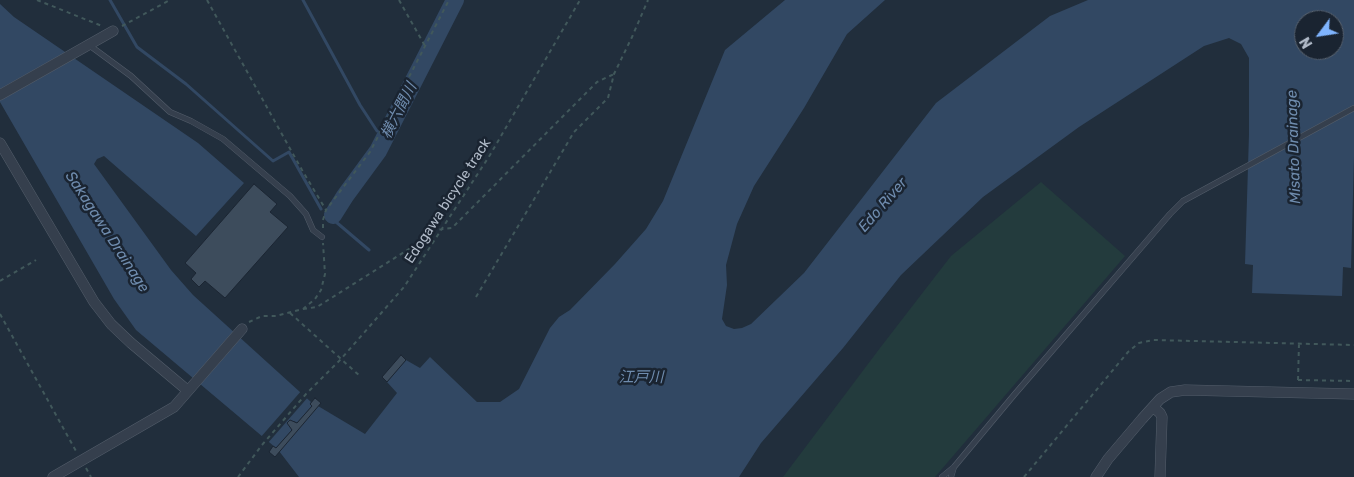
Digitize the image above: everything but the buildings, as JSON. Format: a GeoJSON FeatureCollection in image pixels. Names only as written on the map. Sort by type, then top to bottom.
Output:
{"type":"FeatureCollection","features":[{"type":"Feature","properties":{"kind":"street"},"geometry":{"type":"LineString","coordinates":[[0,95],[113,31]]}},
{"type":"Feature","properties":{"kind":"street"},"geometry":{"type":"LineString","coordinates":[[0,143],[100,310],[111,324],[131,343],[190,386]]}},
{"type":"Feature","properties":{"kind":"street"},"geometry":{"type":"LineString","coordinates":[[53,477],[174,407],[183,398],[190,386],[242,329]]}},
{"type":"Feature","properties":{"kind":"street"},"geometry":{"type":"LineString","coordinates":[[1096,477],[1108,459],[1153,407],[1166,395],[1184,390],[1354,394]]}},
{"type":"Feature","properties":{"kind":"street"},"geometry":{"type":"LineString","coordinates":[[1153,407],[1162,417],[1160,477]]}},
{"type":"Feature","properties":{"kind":"lane"},"geometry":{"type":"LineString","coordinates":[[87,46],[131,76],[170,112],[192,121],[223,138],[290,196],[306,214],[313,230],[322,237]]}},
{"type":"Feature","properties":{"kind":"lane"},"geometry":{"type":"LineString","coordinates":[[942,477],[954,467],[1014,395],[1183,201],[1354,108]]}},
{"type":"Feature","properties":{"kind":"lane"},"geometry":{"type":"LineString","coordinates":[[951,477],[954,467]]}},
{"type":"Feature","properties":{"kind":"path"},"geometry":{"type":"LineString","coordinates":[[37,0],[100,24],[113,31],[170,0]]}},
{"type":"Feature","properties":{"kind":"path"},"geometry":{"type":"LineString","coordinates":[[207,0],[326,210]]}},
{"type":"Feature","properties":{"kind":"path"},"geometry":{"type":"LineString","coordinates":[[400,0],[426,46]]}},
{"type":"Feature","properties":{"kind":"path"},"geometry":{"type":"LineString","coordinates":[[303,308],[321,290],[325,274],[322,237],[323,220],[326,210],[370,152],[449,0]]}},
{"type":"Feature","properties":{"kind":"path","name":"Edogawa bicycle track"},"geometry":{"type":"LineString","coordinates":[[238,477],[262,445],[306,394],[341,359],[404,287],[490,155],[580,0]]}},
{"type":"Feature","properties":{"kind":"path"},"geometry":{"type":"LineString","coordinates":[[476,297],[574,132],[608,98],[614,74],[648,0]]}},
{"type":"Feature","properties":{"kind":"path"},"geometry":{"type":"LineString","coordinates":[[242,329],[252,320],[262,316],[290,313],[303,308],[317,307],[428,237],[434,230],[452,228],[597,82],[614,74]]}},
{"type":"Feature","properties":{"kind":"path"},"geometry":{"type":"LineString","coordinates":[[0,281],[36,260]]}},
{"type":"Feature","properties":{"kind":"path"},"geometry":{"type":"LineString","coordinates":[[290,313],[361,377]]}},
{"type":"Feature","properties":{"kind":"path"},"geometry":{"type":"LineString","coordinates":[[0,314],[82,461]]}},
{"type":"Feature","properties":{"kind":"path"},"geometry":{"type":"LineString","coordinates":[[1024,477],[1128,352],[1139,343],[1153,340],[1354,345]]}},
{"type":"Feature","properties":{"kind":"path"},"geometry":{"type":"LineString","coordinates":[[1299,343],[1298,381],[1354,381]]}},
{"type":"Feature","properties":{"kind":"green space"},"geometry":{"type":"Polygon","coordinates":[[[1041,182],[1125,256],[935,477],[783,477],[951,256],[1041,182]]]}},
{"type":"Feature","properties":{"kind":"water","name":"江戸川"},"geometry":{"type":"Polygon","coordinates":[[[785,0],[885,0],[847,34],[804,108],[754,186],[737,224],[726,265],[727,285],[722,319],[726,326],[734,329],[751,324],[804,273],[936,103],[1050,16],[1088,0],[1354,0],[1354,157],[1351,268],[1343,267],[1342,296],[1252,293],[1253,265],[1245,264],[1249,58],[1241,44],[1229,38],[1204,46],[1079,127],[983,197],[901,275],[843,348],[761,443],[739,477],[299,477],[279,451],[318,406],[365,434],[397,393],[387,382],[406,360],[420,368],[430,357],[477,402],[500,402],[519,389],[550,328],[559,317],[570,310],[615,264],[646,229],[663,201],[725,50],[785,0]]]}},
{"type":"Feature","properties":{"kind":"water","name":"Sakagawa Drainage"},"geometry":{"type":"Polygon","coordinates":[[[0,4],[14,17],[198,143],[244,183],[196,236],[104,156],[97,159],[94,164],[171,270],[193,295],[311,402],[312,406],[297,423],[293,422],[290,427],[292,430],[276,448],[136,330],[114,299],[0,102],[0,4]]]}},
{"type":"Feature","properties":{"kind":"pier"},"geometry":{"type":"Polygon","coordinates":[[[302,390],[309,396],[267,444],[260,438],[302,390]]]}},
{"type":"Feature","properties":{"kind":"waterway"},"geometry":{"type":"LineString","coordinates":[[110,0],[137,47],[186,84],[273,161],[289,152],[321,209]]}},
{"type":"Feature","properties":{"kind":"waterway"},"geometry":{"type":"LineString","coordinates":[[303,0],[360,105],[377,131]]}},
{"type":"Feature","properties":{"kind":"waterway","name":"横六間川"},"geometry":{"type":"LineString","coordinates":[[333,215],[378,151],[455,0]]}},
{"type":"Feature","properties":{"kind":"waterway"},"geometry":{"type":"LineString","coordinates":[[329,216],[369,250]]}},
{"type":"Feature","properties":{"kind":"water label","name":"Misato Drainage"},"geometry":{"type":"Point","coordinates":[1294,147]}},
{"type":"Feature","properties":{"kind":"water label","name":"Edo River"},"geometry":{"type":"Point","coordinates":[883,205]}}]}
